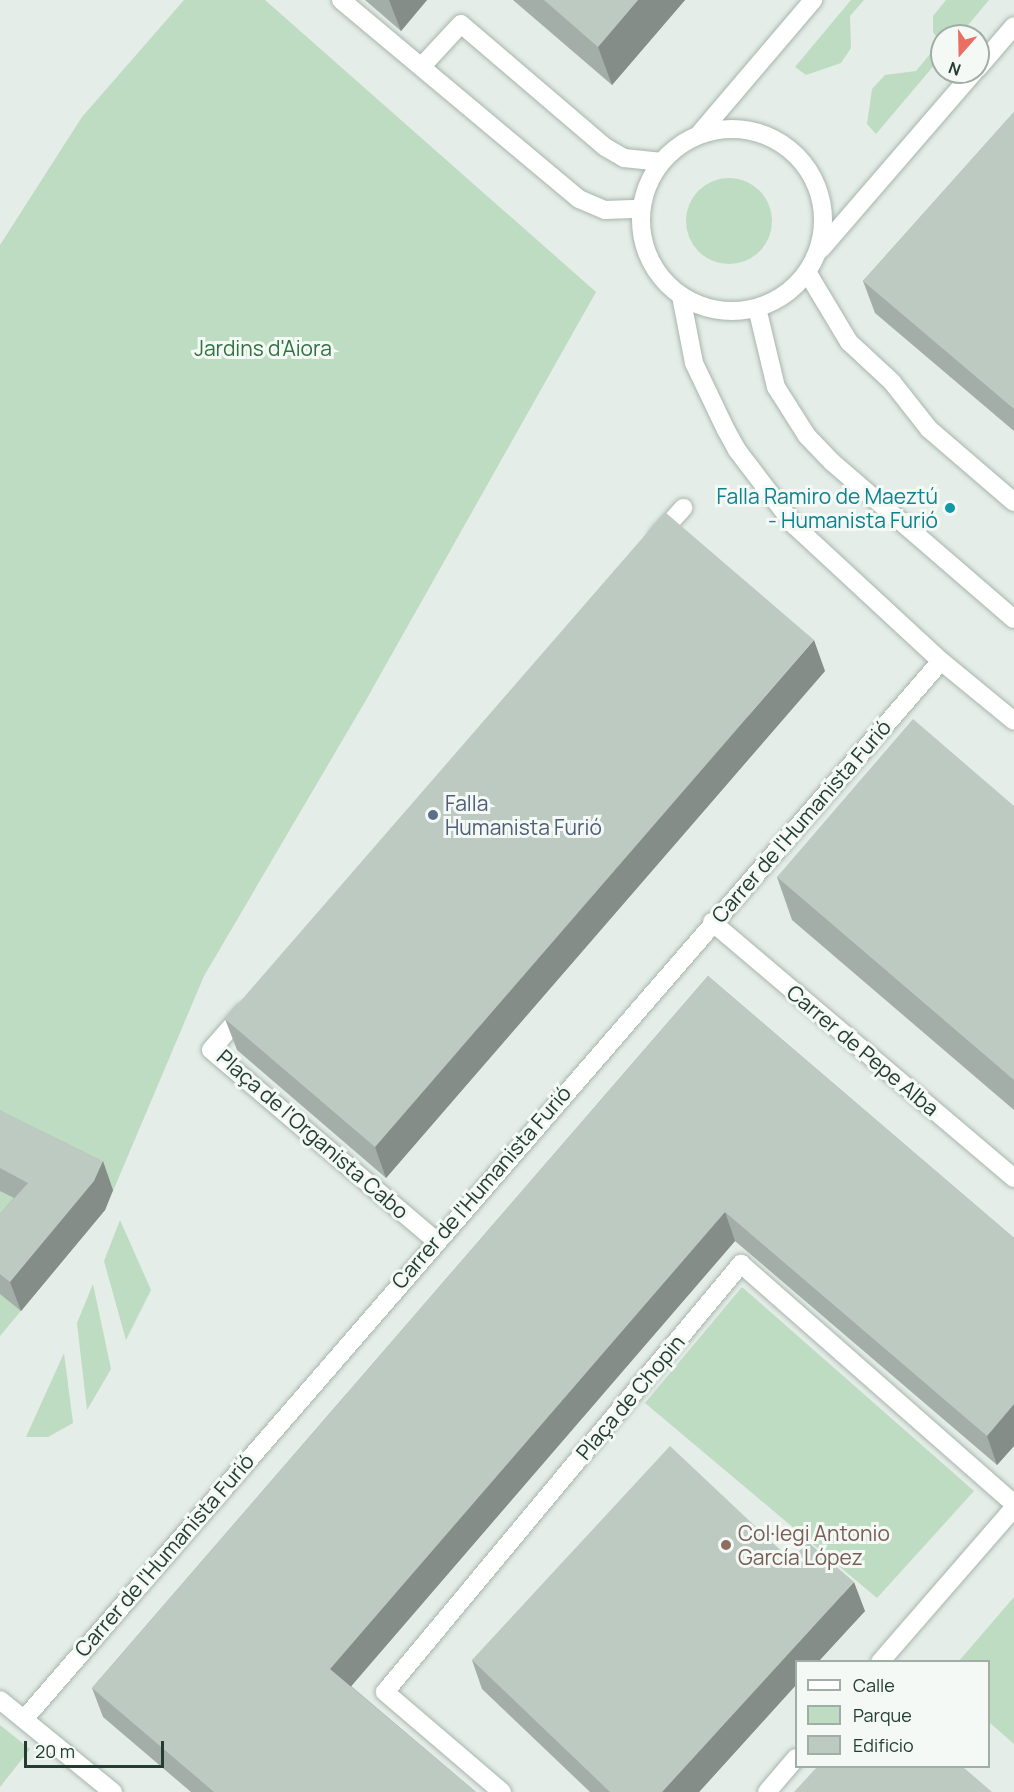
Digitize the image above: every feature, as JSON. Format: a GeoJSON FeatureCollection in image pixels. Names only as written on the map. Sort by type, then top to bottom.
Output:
{"type":"FeatureCollection","features":[{"type":"Feature","properties":{"kind":"street"},"geometry":{"type":"LineString","coordinates":[[341,0],[579,199],[605,210],[640,209]]}},
{"type":"Feature","properties":{"kind":"street"},"geometry":{"type":"LineString","coordinates":[[700,133],[813,0]]}},
{"type":"Feature","properties":{"kind":"street"},"geometry":{"type":"LineString","coordinates":[[422,66],[461,24],[605,147],[624,158],[660,162]]}},
{"type":"Feature","properties":{"kind":"street"},"geometry":{"type":"LineString","coordinates":[[990,54],[1014,26]]}},
{"type":"Feature","properties":{"kind":"street"},"geometry":{"type":"LineString","coordinates":[[818,253],[824,227],[822,201],[813,177],[798,156],[777,140],[752,130],[726,128],[700,133],[678,145],[660,162],[647,185],[640,209],[641,235],[648,259],[662,280],[681,296],[705,307],[730,312],[757,308],[776,300],[807,272],[818,253],[964,84]]}},
{"type":"Feature","properties":{"kind":"street"},"geometry":{"type":"LineString","coordinates":[[807,272],[849,342],[892,382],[929,429],[1014,502]]}},
{"type":"Feature","properties":{"kind":"street"},"geometry":{"type":"LineString","coordinates":[[681,296],[694,363],[737,450],[795,526],[941,661],[1014,722]]}},
{"type":"Feature","properties":{"kind":"street"},"geometry":{"type":"LineString","coordinates":[[757,308],[776,387],[807,436],[832,462],[1014,620]]}},
{"type":"Feature","properties":{"kind":"street"},"geometry":{"type":"LineString","coordinates":[[643,553],[683,508]]}},
{"type":"Feature","properties":{"kind":"street","name":"Carrer de l'Humanista Furió"},"geometry":{"type":"LineString","coordinates":[[26,1717],[435,1240],[941,661]]}},
{"type":"Feature","properties":{"kind":"street","name":"Carrer de Pepe Alba"},"geometry":{"type":"LineString","coordinates":[[712,922],[1014,1178]]}},
{"type":"Feature","properties":{"kind":"street","name":"Plaça de l'Organista Cabo"},"geometry":{"type":"LineString","coordinates":[[257,998],[212,1050],[435,1240]]}},
{"type":"Feature","properties":{"kind":"street","name":"Plaça de Chopin"},"geometry":{"type":"LineString","coordinates":[[502,1792],[385,1692],[741,1264],[1014,1504]]}},
{"type":"Feature","properties":{"kind":"street"},"geometry":{"type":"LineString","coordinates":[[882,1660],[1014,1508]]}},
{"type":"Feature","properties":{"kind":"street"},"geometry":{"type":"LineString","coordinates":[[0,1700],[26,1717],[113,1792]]}},
{"type":"Feature","properties":{"kind":"street"},"geometry":{"type":"LineString","coordinates":[[767,1792],[795,1759]]}},
{"type":"Feature","properties":{"kind":"green space","name":"Jardins d'Aiora"},"geometry":{"type":"Polygon","coordinates":[[[184,0],[265,0],[596,292],[366,700],[204,976],[105,1210],[0,1336],[0,245],[82,117],[184,0]]]}},
{"type":"Feature","properties":{"kind":"green space"},"geometry":{"type":"Polygon","coordinates":[[[851,0],[864,0],[850,16],[851,48],[841,63],[806,75],[795,67],[851,0]]]}},
{"type":"Feature","properties":{"kind":"green space"},"geometry":{"type":"Polygon","coordinates":[[[946,0],[989,0],[969,24],[933,24],[933,16],[946,0]]]}},
{"type":"Feature","properties":{"kind":"green space"},"geometry":{"type":"Polygon","coordinates":[[[930,54],[930,70],[876,134],[867,124],[872,89],[885,75],[916,71],[930,54]]]}},
{"type":"Feature","properties":{"kind":"green space"},"geometry":{"type":"Polygon","coordinates":[[[729,178],[753,185],[765,197],[772,221],[765,245],[753,257],[729,264],[705,257],[693,245],[686,221],[693,197],[705,185],[729,178]]]}},
{"type":"Feature","properties":{"kind":"green space"},"geometry":{"type":"Polygon","coordinates":[[[120,1220],[151,1290],[126,1340],[104,1261],[120,1220]]]}},
{"type":"Feature","properties":{"kind":"green space"},"geometry":{"type":"Polygon","coordinates":[[[93,1284],[111,1369],[87,1410],[77,1323],[93,1284]]]}},
{"type":"Feature","properties":{"kind":"green space"},"geometry":{"type":"Polygon","coordinates":[[[742,1287],[974,1491],[877,1598],[645,1403],[742,1287]]]}},
{"type":"Feature","properties":{"kind":"green space"},"geometry":{"type":"Polygon","coordinates":[[[64,1353],[73,1423],[48,1437],[26,1437],[64,1353]]]}},
{"type":"Feature","properties":{"kind":"green space"},"geometry":{"type":"Polygon","coordinates":[[[1014,1597],[1014,1744],[990,1723],[990,1660],[960,1660],[1014,1597]]]}},
{"type":"Feature","properties":{"kind":"green space"},"geometry":{"type":"Polygon","coordinates":[[[0,1725],[30,1749],[0,1787],[0,1725]]]}},
{"type":"Feature","properties":{"kind":"building"},"geometry":{"type":"Polygon","coordinates":[[[544,0],[638,0],[598,47],[544,0]]]}},
{"type":"Feature","properties":{"kind":"building"},"geometry":{"type":"Polygon","coordinates":[[[1014,112],[1014,409],[863,281],[1014,112]]]}},
{"type":"Feature","properties":{"kind":"building"},"geometry":{"type":"Polygon","coordinates":[[[665,512],[814,640],[375,1147],[225,1019],[665,512]]]}},
{"type":"Feature","properties":{"kind":"building"},"geometry":{"type":"Polygon","coordinates":[[[913,719],[1014,806],[1014,1080],[777,877],[913,719]]]}},
{"type":"Feature","properties":{"kind":"building"},"geometry":{"type":"Polygon","coordinates":[[[708,976],[1014,1238],[1014,1404],[987,1436],[725,1212],[330,1669],[476,1792],[214,1792],[92,1688],[708,976]]]}},
{"type":"Feature","properties":{"kind":"building"},"geometry":{"type":"Polygon","coordinates":[[[0,1110],[103,1161],[94,1181],[10,1282],[0,1274],[0,1214],[28,1183],[0,1168],[0,1110]]]}},
{"type":"Feature","properties":{"kind":"building"},"geometry":{"type":"Polygon","coordinates":[[[670,1446],[791,1560],[808,1542],[854,1582],[662,1792],[610,1792],[472,1660],[670,1446]]]}},
{"type":"Feature","properties":{"kind":"building"},"geometry":{"type":"Polygon","coordinates":[[[816,1768],[964,1768],[992,1792],[794,1792],[816,1768]]]}},
{"type":"Feature","properties":{"kind":"place","name":"Falla Ramiro de Maeztú - Humanista Furió"},"geometry":{"type":"Point","coordinates":[950,508]}},
{"type":"Feature","properties":{"kind":"place","name":"Falla Humanista Furió"},"geometry":{"type":"Point","coordinates":[433,815]}},
{"type":"Feature","properties":{"kind":"place","name":"Col·legi Antonio García López"},"geometry":{"type":"Point","coordinates":[726,1545]}}]}
